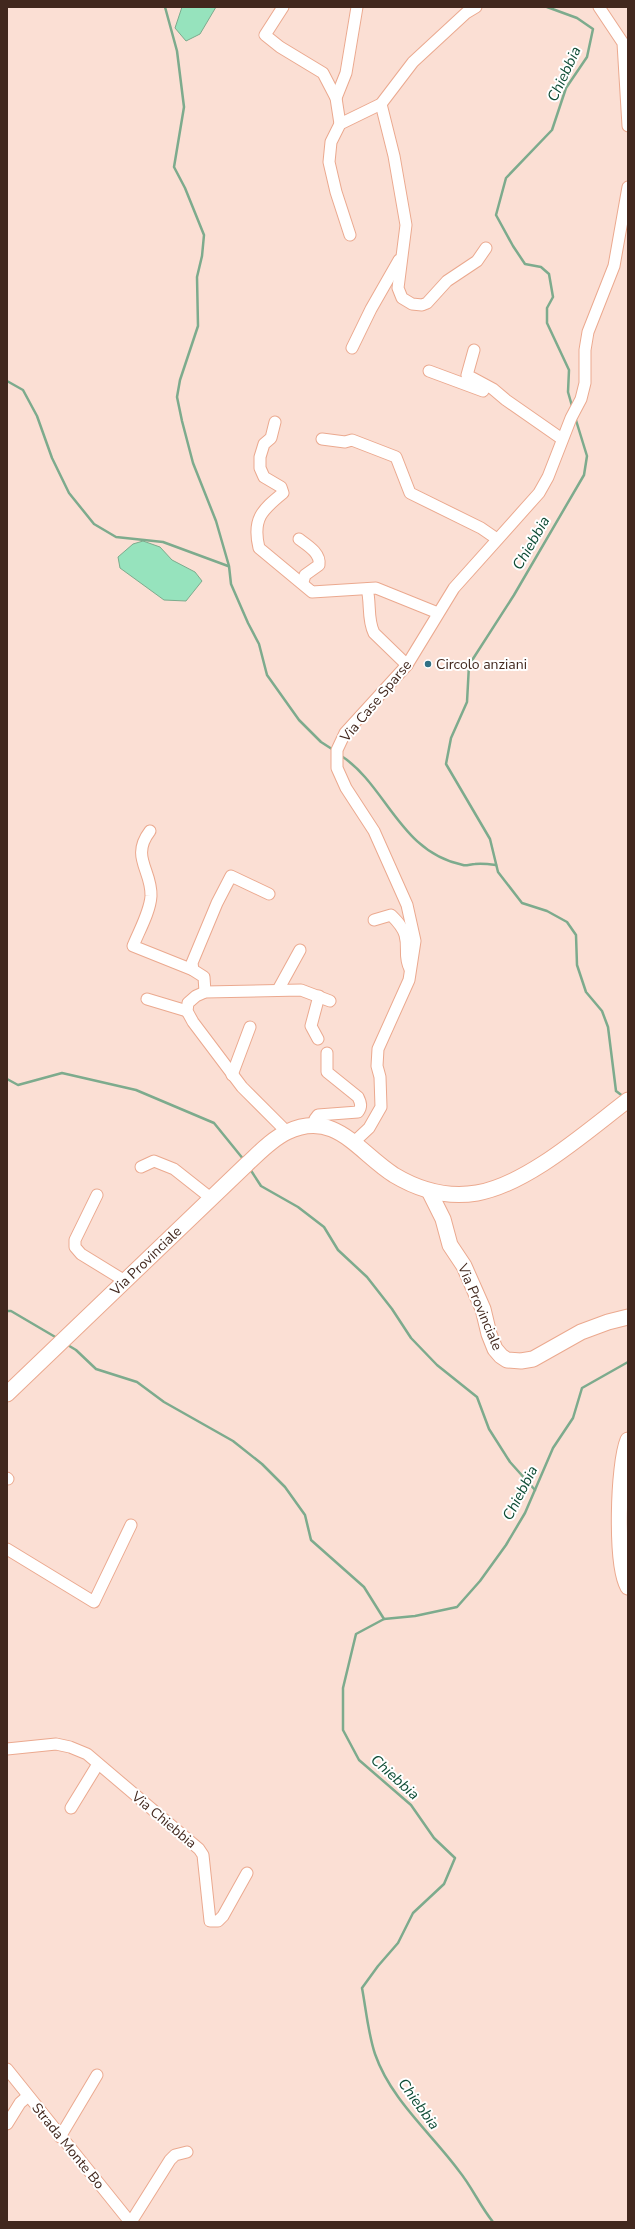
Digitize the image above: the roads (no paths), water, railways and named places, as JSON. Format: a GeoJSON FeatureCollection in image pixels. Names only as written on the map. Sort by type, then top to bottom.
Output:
{"type":"FeatureCollection","features":[{"type":"Feature","properties":{"kind":"main road"},"geometry":{"type":"LineString","coordinates":[[287,1132],[303,1126],[315,1125],[336,1130],[393,1174],[429,1191],[459,1194],[494,1189],[514,1181],[555,1155],[628,1100]]}},
{"type":"Feature","properties":{"kind":"main road","name":"Via Provinciale"},"geometry":{"type":"LineString","coordinates":[[7,1394],[247,1164],[287,1132]]}},
{"type":"Feature","properties":{"kind":"main road","name":"Via Provinciale"},"geometry":{"type":"LineString","coordinates":[[429,1191],[443,1219],[450,1245],[464,1266],[483,1309],[489,1334],[495,1348],[501,1356],[508,1360],[521,1361],[533,1359],[581,1332],[608,1322],[628,1317]]}},
{"type":"Feature","properties":{"kind":"main road"},"geometry":{"type":"LineString","coordinates":[[443,1219],[459,1194]]}},
{"type":"Feature","properties":{"kind":"main road"},"geometry":{"type":"LineString","coordinates":[[628,1440],[624,1450],[622,1476],[620,1561],[628,1587]]}},
{"type":"Feature","properties":{"kind":"street"},"geometry":{"type":"LineString","coordinates":[[283,7],[265,35],[280,47],[323,73],[336,98],[340,124],[331,142],[329,162],[341,211],[349,227],[350,235]]}},
{"type":"Feature","properties":{"kind":"street"},"geometry":{"type":"LineString","coordinates":[[336,98],[346,73],[357,7]]}},
{"type":"Feature","properties":{"kind":"street"},"geometry":{"type":"LineString","coordinates":[[340,124],[381,104],[413,62],[466,13],[476,7]]}},
{"type":"Feature","properties":{"kind":"street"},"geometry":{"type":"LineString","coordinates":[[599,7],[624,43],[628,126]]}},
{"type":"Feature","properties":{"kind":"street"},"geometry":{"type":"LineString","coordinates":[[381,104],[394,156],[406,225],[398,288],[402,298],[412,304],[422,305],[427,303],[447,281],[477,261],[486,248]]}},
{"type":"Feature","properties":{"kind":"street","name":"Via Case Sparse"},"geometry":{"type":"LineString","coordinates":[[353,1143],[369,1128],[381,1107],[380,1077],[377,1066],[378,1049],[409,980],[415,941],[406,905],[374,831],[346,788],[337,768],[336,760],[339,745],[345,733],[408,665],[454,588],[539,493],[548,477],[585,383],[585,350],[588,332],[614,266],[628,187]]}},
{"type":"Feature","properties":{"kind":"street"},"geometry":{"type":"LineString","coordinates":[[352,348],[403,250]]}},
{"type":"Feature","properties":{"kind":"street"},"geometry":{"type":"LineString","coordinates":[[474,350],[467,375],[493,389],[506,400],[562,439]]}},
{"type":"Feature","properties":{"kind":"street"},"geometry":{"type":"LineString","coordinates":[[429,371],[506,400]]}},
{"type":"Feature","properties":{"kind":"street"},"geometry":{"type":"LineString","coordinates":[[275,422],[271,438],[264,444],[260,457],[260,468],[264,477],[281,487],[283,493],[259,515],[257,540],[260,548],[265,554],[303,582],[312,592],[376,588],[438,613]]}},
{"type":"Feature","properties":{"kind":"street"},"geometry":{"type":"LineString","coordinates":[[322,438],[344,442],[352,440],[396,457],[410,493],[481,528],[497,539]]}},
{"type":"Feature","properties":{"kind":"street"},"geometry":{"type":"LineString","coordinates":[[299,538],[318,555],[319,561],[319,564],[305,575],[303,582]]}},
{"type":"Feature","properties":{"kind":"street"},"geometry":{"type":"LineString","coordinates":[[367,589],[371,602],[371,626],[374,633],[408,665]]}},
{"type":"Feature","properties":{"kind":"street"},"geometry":{"type":"LineString","coordinates":[[150,830],[143,843],[142,862],[150,884],[151,896],[133,946],[183,968],[193,970],[204,977],[205,992]]}},
{"type":"Feature","properties":{"kind":"street"},"geometry":{"type":"LineString","coordinates":[[193,970],[192,963],[205,930],[231,876],[268,894]]}},
{"type":"Feature","properties":{"kind":"street"},"geometry":{"type":"LineString","coordinates":[[374,920],[391,915],[401,926],[406,936],[405,960],[410,970]]}},
{"type":"Feature","properties":{"kind":"street"},"geometry":{"type":"LineString","coordinates":[[278,990],[300,950]]}},
{"type":"Feature","properties":{"kind":"street"},"geometry":{"type":"LineString","coordinates":[[187,1011],[188,1003],[196,996],[205,992],[301,990],[330,1001]]}},
{"type":"Feature","properties":{"kind":"street"},"geometry":{"type":"LineString","coordinates":[[318,1039],[311,1026],[319,996]]}},
{"type":"Feature","properties":{"kind":"street"},"geometry":{"type":"LineString","coordinates":[[147,999],[187,1011],[232,1075],[287,1132]]}},
{"type":"Feature","properties":{"kind":"street"},"geometry":{"type":"LineString","coordinates":[[232,1075],[250,1027]]}},
{"type":"Feature","properties":{"kind":"street"},"geometry":{"type":"LineString","coordinates":[[315,1125],[315,1119],[318,1115],[352,1114],[358,1112],[360,1109],[361,1103],[358,1097],[327,1072],[327,1053]]}},
{"type":"Feature","properties":{"kind":"street"},"geometry":{"type":"LineString","coordinates":[[141,1167],[154,1161],[174,1169],[212,1199]]}},
{"type":"Feature","properties":{"kind":"street"},"geometry":{"type":"LineString","coordinates":[[97,1194],[75,1240],[75,1247],[81,1254],[125,1281]]}},
{"type":"Feature","properties":{"kind":"street"},"geometry":{"type":"LineString","coordinates":[[7,1550],[94,1602],[131,1525]]}},
{"type":"Feature","properties":{"kind":"street","name":"Via Chiebbia"},"geometry":{"type":"LineString","coordinates":[[7,1749],[56,1744],[70,1747],[87,1754],[199,1849],[203,1855],[210,1921],[218,1921],[223,1916],[247,1873]]}},
{"type":"Feature","properties":{"kind":"street"},"geometry":{"type":"LineString","coordinates":[[71,1808],[98,1764]]}},
{"type":"Feature","properties":{"kind":"street","name":"Strada Monte Bo"},"geometry":{"type":"LineString","coordinates":[[7,2069],[60,2137],[131,2222]]}},
{"type":"Feature","properties":{"kind":"street"},"geometry":{"type":"LineString","coordinates":[[60,2137],[97,2076]]}},
{"type":"Feature","properties":{"kind":"street"},"geometry":{"type":"LineString","coordinates":[[7,2124],[20,2103],[28,2096]]}},
{"type":"Feature","properties":{"kind":"street"},"geometry":{"type":"LineString","coordinates":[[131,2222],[170,2160],[175,2155],[187,2152]]}},
{"type":"Feature","properties":{"kind":"waterway"},"geometry":{"type":"LineString","coordinates":[[165,7],[177,51],[184,107],[174,167],[185,188],[204,235],[202,256],[197,277],[198,326],[180,380],[177,397],[182,421],[193,463],[216,521],[229,566],[231,584],[259,644],[267,675],[299,720],[321,742],[335,751]]}},
{"type":"Feature","properties":{"kind":"waterway","name":"Chiebbia"},"geometry":{"type":"LineString","coordinates":[[547,7],[577,18],[593,29],[587,57],[566,88],[552,130],[506,178],[496,215],[525,264],[541,267],[549,274],[553,297],[547,308],[547,323],[569,370],[568,392],[572,406]]}},
{"type":"Feature","properties":{"kind":"waterway"},"geometry":{"type":"LineString","coordinates":[[7,381],[23,390],[37,416],[52,458],[69,493],[94,524],[116,537],[163,542],[228,566]]}},
{"type":"Feature","properties":{"kind":"waterway","name":"Chiebbia"},"geometry":{"type":"LineString","coordinates":[[575,417],[587,456],[584,475],[514,595],[469,665],[467,702],[451,738],[446,764],[490,839],[498,872],[522,903],[547,911],[567,922],[576,935],[577,965],[586,992],[602,1011],[608,1027],[616,1091],[624,1097]]}},
{"type":"Feature","properties":{"kind":"waterway"},"geometry":{"type":"LineString","coordinates":[[340,755],[356,768],[370,783],[408,832],[423,847],[441,858],[463,865],[496,865]]}},
{"type":"Feature","properties":{"kind":"waterway"},"geometry":{"type":"LineString","coordinates":[[7,1079],[18,1085],[62,1073],[136,1090],[214,1123],[244,1160]]}},
{"type":"Feature","properties":{"kind":"waterway"},"geometry":{"type":"LineString","coordinates":[[250,1169],[261,1186],[298,1207],[324,1227],[338,1250],[367,1277],[392,1309],[411,1338],[437,1365],[477,1397],[489,1429],[510,1462],[535,1490]]}},
{"type":"Feature","properties":{"kind":"waterway"},"geometry":{"type":"LineString","coordinates":[[7,1311],[11,1311],[57,1338]]}},
{"type":"Feature","properties":{"kind":"waterway"},"geometry":{"type":"LineString","coordinates":[[66,1344],[76,1350],[96,1369],[137,1382],[164,1402],[233,1441],[262,1464],[285,1487],[305,1515],[311,1540],[364,1587],[384,1619]]}},
{"type":"Feature","properties":{"kind":"waterway","name":"Chiebbia"},"geometry":{"type":"LineString","coordinates":[[493,2222],[464,2177],[401,2101],[382,2071],[375,2054],[362,1988],[378,1966],[398,1943],[413,1913],[444,1884],[455,1858],[434,1838],[411,1805],[359,1760],[343,1730],[343,1688],[356,1634],[384,1619],[415,1616],[457,1607],[480,1581],[506,1545],[525,1513],[553,1448],[573,1418],[582,1388],[628,1362]]}},
{"type":"Feature","properties":{"kind":"place","name":"Circolo anziani"},"geometry":{"type":"Point","coordinates":[428,664]}}]}
